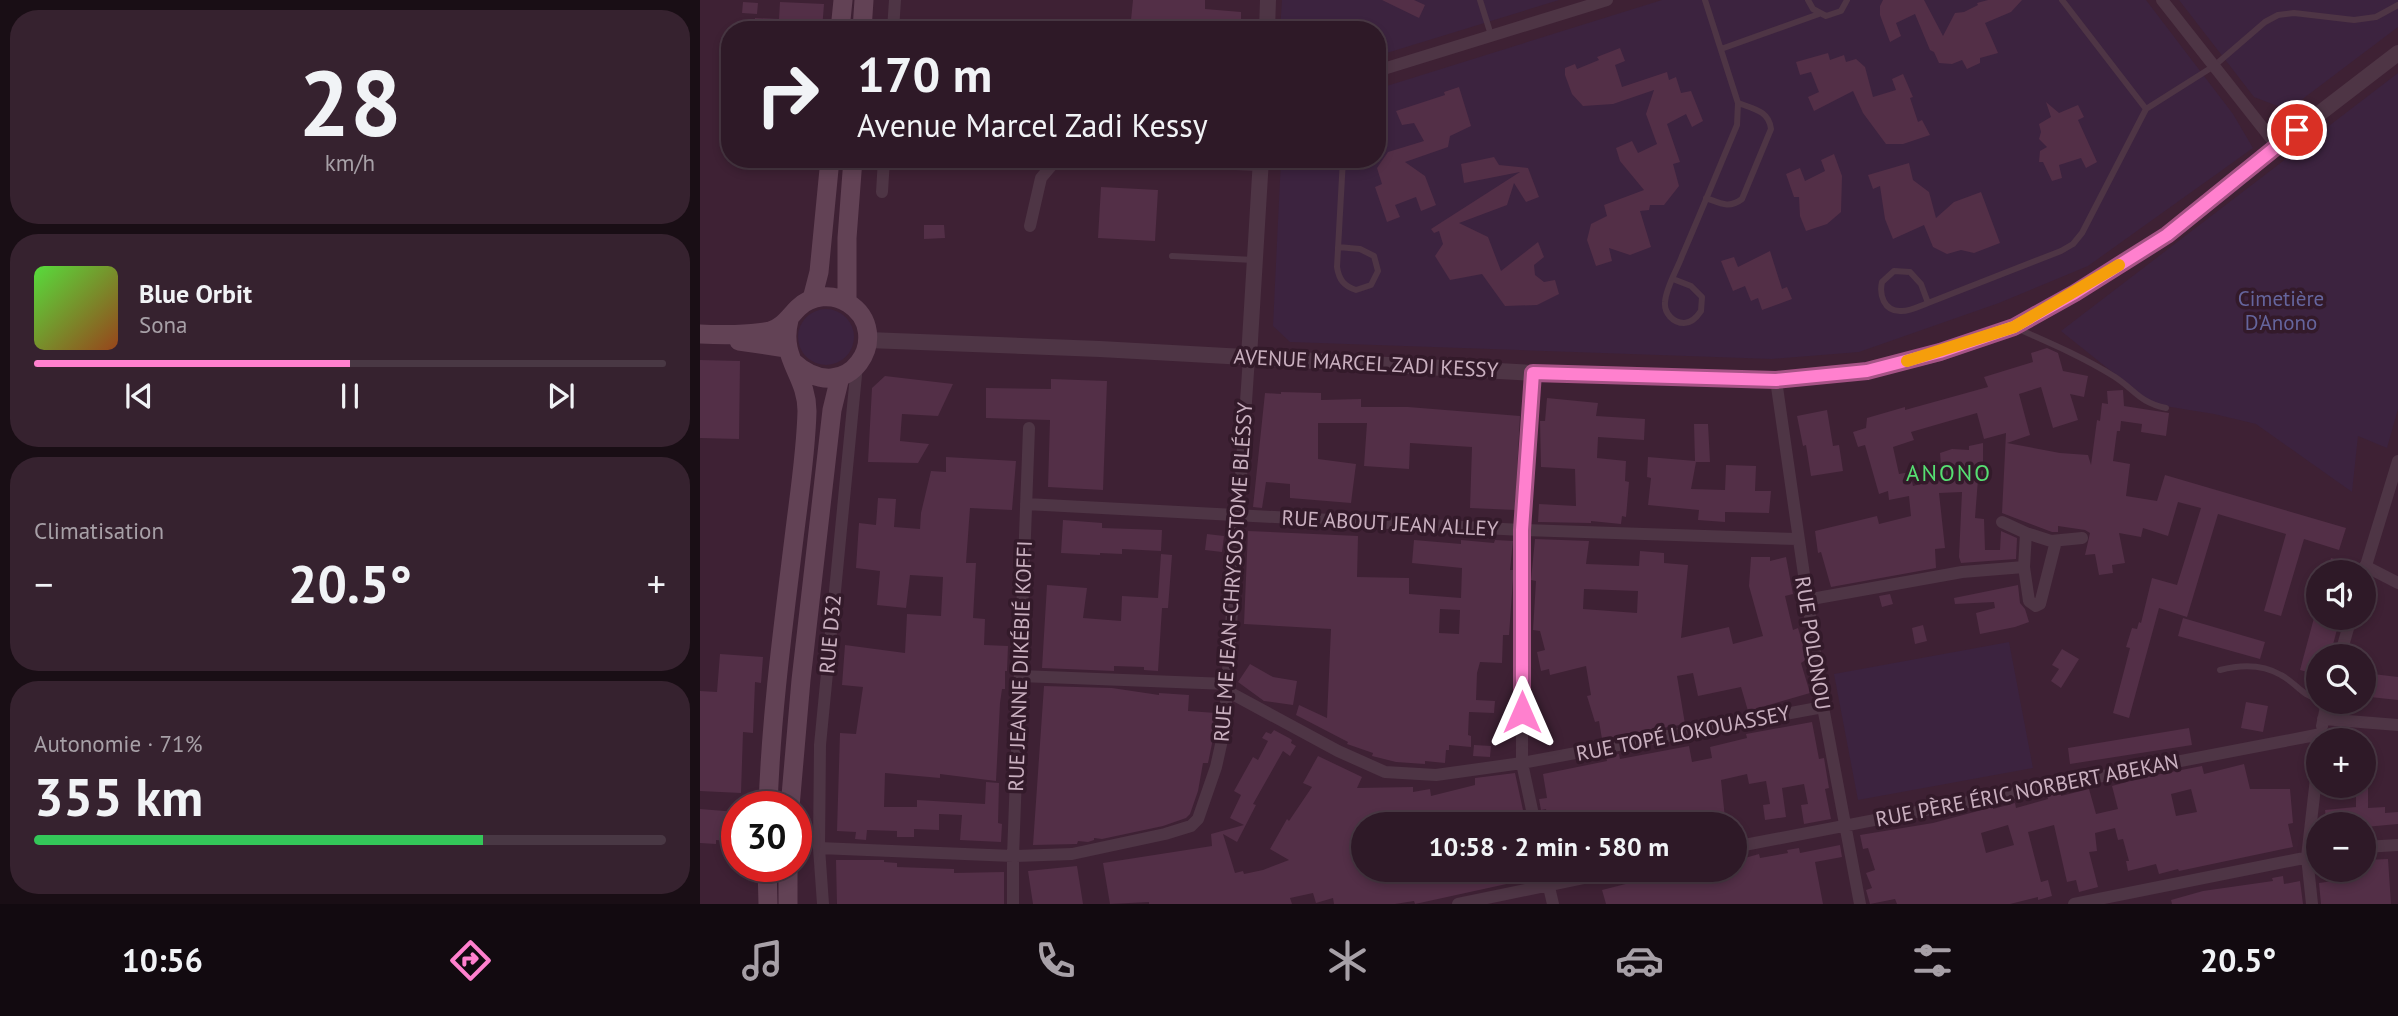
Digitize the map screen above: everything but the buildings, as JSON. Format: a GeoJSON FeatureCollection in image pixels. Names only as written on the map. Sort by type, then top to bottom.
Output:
{"type":"FeatureCollection","features":[{"type":"Feature","properties":{"kind":"main road"},"geometry":{"type":"LineString","coordinates":[[841,21],[843,0]]}},
{"type":"Feature","properties":{"kind":"main road"},"geometry":{"type":"LineString","coordinates":[[863,21],[864,0]]}},
{"type":"Feature","properties":{"kind":"main road"},"geometry":{"type":"LineString","coordinates":[[812,299],[819,272],[829,168]]}},
{"type":"Feature","properties":{"kind":"main road"},"geometry":{"type":"LineString","coordinates":[[847,302],[847,238],[852,168]]}},
{"type":"Feature","properties":{"kind":"main road"},"geometry":{"type":"LineString","coordinates":[[700,334],[721,336],[789,355],[806,373],[822,379],[840,377],[857,365],[865,354],[868,340],[865,324],[858,311],[847,302],[829,296],[812,299],[799,307],[789,320],[785,335],[789,355],[804,389],[807,408],[779,656],[768,791]]}},
{"type":"Feature","properties":{"kind":"main road"},"geometry":{"type":"LineString","coordinates":[[721,336],[767,331],[789,320]]}},
{"type":"Feature","properties":{"kind":"main road"},"geometry":{"type":"LineString","coordinates":[[791,791],[798,707],[832,410],[840,377]]}},
{"type":"Feature","properties":{"kind":"main road"},"geometry":{"type":"LineString","coordinates":[[767,882],[768,904]]}},
{"type":"Feature","properties":{"kind":"main road"},"geometry":{"type":"LineString","coordinates":[[788,882],[788,904]]}},
{"type":"Feature","properties":{"kind":"street"},"geometry":{"type":"LineString","coordinates":[[894,21],[895,0]]}},
{"type":"Feature","properties":{"kind":"street"},"geometry":{"type":"LineString","coordinates":[[1267,21],[1268,0]]}},
{"type":"Feature","properties":{"kind":"street"},"geometry":{"type":"LineString","coordinates":[[1386,68],[1606,0]]}},
{"type":"Feature","properties":{"kind":"street"},"geometry":{"type":"LineString","coordinates":[[2162,0],[2277,146]]}},
{"type":"Feature","properties":{"kind":"street","name":"AVENUE MARCEL ZADI KESSY"},"geometry":{"type":"LineString","coordinates":[[868,340],[1249,356],[1533,373],[1776,380],[1867,371],[1940,352],[2014,327],[2075,293],[2167,235],[2398,53]]}},
{"type":"Feature","properties":{"kind":"street"},"geometry":{"type":"LineString","coordinates":[[882,192],[883,168]]}},
{"type":"Feature","properties":{"kind":"street"},"geometry":{"type":"LineString","coordinates":[[1030,226],[1041,178],[1050,168]]}},
{"type":"Feature","properties":{"kind":"street"},"geometry":{"type":"LineString","coordinates":[[1249,356],[1261,168]]}},
{"type":"Feature","properties":{"kind":"street","name":"RUE ME JEAN-CHRYSOSTOME BLÉSSY"},"geometry":{"type":"LineString","coordinates":[[819,848],[1013,856],[1072,854],[1165,834],[1191,826],[1198,819],[1216,767],[1224,731],[1249,356]]}},
{"type":"Feature","properties":{"kind":"street","name":"RUE D32"},"geometry":{"type":"LineString","coordinates":[[823,904],[819,848],[820,745],[857,365]]}},
{"type":"Feature","properties":{"kind":"street"},"geometry":{"type":"LineString","coordinates":[[1532,812],[1522,763],[1522,530],[1533,373]]}},
{"type":"Feature","properties":{"kind":"street","name":"RUE POLONOU"},"geometry":{"type":"LineString","coordinates":[[1776,380],[1823,707],[1860,904]]}},
{"type":"Feature","properties":{"kind":"street","name":"RUE JEANNE DIKÉBIÉ KOFFI"},"geometry":{"type":"LineString","coordinates":[[1013,904],[1029,428]]}},
{"type":"Feature","properties":{"kind":"street"},"geometry":{"type":"LineString","coordinates":[[2368,560],[2398,461]]}},
{"type":"Feature","properties":{"kind":"street","name":"RUE ABOUT JEAN ALLEY"},"geometry":{"type":"LineString","coordinates":[[1026,504],[1522,530],[1797,539]]}},
{"type":"Feature","properties":{"kind":"street"},"geometry":{"type":"LineString","coordinates":[[2002,522],[2026,533],[2056,541],[2082,538]]}},
{"type":"Feature","properties":{"kind":"street"},"geometry":{"type":"LineString","coordinates":[[2026,533],[2024,567],[2029,601],[2036,606],[2040,604],[2056,541]]}},
{"type":"Feature","properties":{"kind":"street"},"geometry":{"type":"LineString","coordinates":[[1807,600],[1962,572],[2024,567]]}},
{"type":"Feature","properties":{"kind":"street"},"geometry":{"type":"LineString","coordinates":[[2376,574],[2398,583]]}},
{"type":"Feature","properties":{"kind":"street"},"geometry":{"type":"LineString","coordinates":[[1020,676],[1228,688]]}},
{"type":"Feature","properties":{"kind":"street","name":"RUE TOPÉ LOKOUASSEY"},"geometry":{"type":"LineString","coordinates":[[1228,688],[1339,751],[1385,772],[1436,775],[1522,763],[1823,707]]}},
{"type":"Feature","properties":{"kind":"street"},"geometry":{"type":"LineString","coordinates":[[2322,728],[2324,714]]}},
{"type":"Feature","properties":{"kind":"street"},"geometry":{"type":"LineString","coordinates":[[2323,719],[2398,725]]}},
{"type":"Feature","properties":{"kind":"street","name":"RUE PÈRE ÉRIC NORBERT ABEKAN"},"geometry":{"type":"LineString","coordinates":[[1747,844],[2306,740]]}},
{"type":"Feature","properties":{"kind":"street"},"geometry":{"type":"LineString","coordinates":[[2376,846],[2398,845]]}},
{"type":"Feature","properties":{"kind":"street"},"geometry":{"type":"LineString","coordinates":[[2074,904],[2306,857]]}},
{"type":"Feature","properties":{"kind":"street"},"geometry":{"type":"LineString","coordinates":[[1548,882],[1553,904]]}},
{"type":"Feature","properties":{"kind":"street"},"geometry":{"type":"LineString","coordinates":[[1458,904],[1564,882]]}},
{"type":"Feature","properties":{"kind":"street"},"geometry":{"type":"LineString","coordinates":[[2312,882],[2312,904]]}},
{"type":"Feature","properties":{"kind":"lane"},"geometry":{"type":"LineString","coordinates":[[1480,0],[1492,36]]}},
{"type":"Feature","properties":{"kind":"lane"},"geometry":{"type":"LineString","coordinates":[[1673,279],[1691,286],[1702,297],[1702,311],[1691,322],[1676,321],[1666,311],[1666,296],[1706,198],[1737,125],[1738,103],[1705,0]]}},
{"type":"Feature","properties":{"kind":"lane"},"geometry":{"type":"LineString","coordinates":[[1808,0],[1812,9],[1819,14]]}},
{"type":"Feature","properties":{"kind":"lane"},"geometry":{"type":"LineString","coordinates":[[1721,49],[1819,14],[1834,15],[1841,11],[1847,0]]}},
{"type":"Feature","properties":{"kind":"lane"},"geometry":{"type":"LineString","coordinates":[[2063,0],[2146,109]]}},
{"type":"Feature","properties":{"kind":"lane"},"geometry":{"type":"LineString","coordinates":[[1928,303],[1916,277],[1910,272],[1894,271],[1882,282],[1881,298],[1892,309],[1908,310],[1928,303],[2073,244],[2082,233],[2146,109],[2214,66],[2266,22],[2278,15],[2294,13],[2354,20],[2376,17],[2398,5]]}},
{"type":"Feature","properties":{"kind":"lane"},"geometry":{"type":"LineString","coordinates":[[1706,198],[1727,206],[1742,199],[1771,130],[1766,114],[1738,103]]}},
{"type":"Feature","properties":{"kind":"lane"},"geometry":{"type":"LineString","coordinates":[[1338,247],[1360,249],[1374,256],[1378,271],[1371,285],[1356,290],[1342,282],[1337,267],[1338,247],[1342,168]]}},
{"type":"Feature","properties":{"kind":"lane"},"geometry":{"type":"LineString","coordinates":[[1172,256],[1254,260]]}},
{"type":"Feature","properties":{"kind":"lane"},"geometry":{"type":"LineString","coordinates":[[2014,327],[2059,345],[2115,377],[2149,404],[2166,408]]}},
{"type":"Feature","properties":{"kind":"lane"},"geometry":{"type":"LineString","coordinates":[[2220,670],[2240,665],[2265,669],[2281,675],[2306,694]]}},
{"type":"Feature","properties":{"kind":"green space"},"geometry":{"type":"Polygon","coordinates":[[[1282,0],[1559,0],[1386,53],[1386,21],[1281,21],[1282,0]]]}},
{"type":"Feature","properties":{"kind":"green space"},"geometry":{"type":"Polygon","coordinates":[[[1662,0],[2146,0],[2233,114],[2253,148],[2088,266],[1999,303],[1859,352],[1772,359],[1290,342],[1273,326],[1281,168],[1386,168],[1386,86],[1662,0]]]}},
{"type":"Feature","properties":{"kind":"green space"},"geometry":{"type":"Polygon","coordinates":[[[2179,0],[2398,0],[2398,27],[2288,110],[2254,97],[2179,0]]]}},
{"type":"Feature","properties":{"kind":"green space","name":"Cimetière D'Anono"},"geometry":{"type":"Polygon","coordinates":[[[2398,73],[2398,409],[2387,448],[2358,436],[2352,492],[2256,424],[2152,404],[2061,331],[2398,73]]]}},
{"type":"Feature","properties":{"kind":"green space"},"geometry":{"type":"Polygon","coordinates":[[[826,309],[841,314],[849,322],[854,337],[849,352],[841,360],[826,365],[811,360],[803,352],[798,337],[803,322],[811,314],[826,309]]]}},
{"type":"Feature","properties":{"kind":"green space"},"geometry":{"type":"Polygon","coordinates":[[[2009,642],[2033,768],[1858,800],[1834,674],[2009,642]]]}},
{"type":"Feature","properties":{"kind":"slow traffic"},"geometry":{"type":"LineString","coordinates":[[1907,361],[2014,327],[2119,265]]}},
{"type":"Feature","properties":{"kind":"district","name":"ANONO"},"geometry":{"type":"Point","coordinates":[1949,472]}},
{"type":"Feature","properties":{"kind":"route"},"geometry":{"type":"LineString","coordinates":[[1522,712],[1522,530],[1533,373],[1776,380],[1819,378],[1867,371],[1940,352],[2014,327],[2075,293],[2167,235],[2297,130]]}}]}
